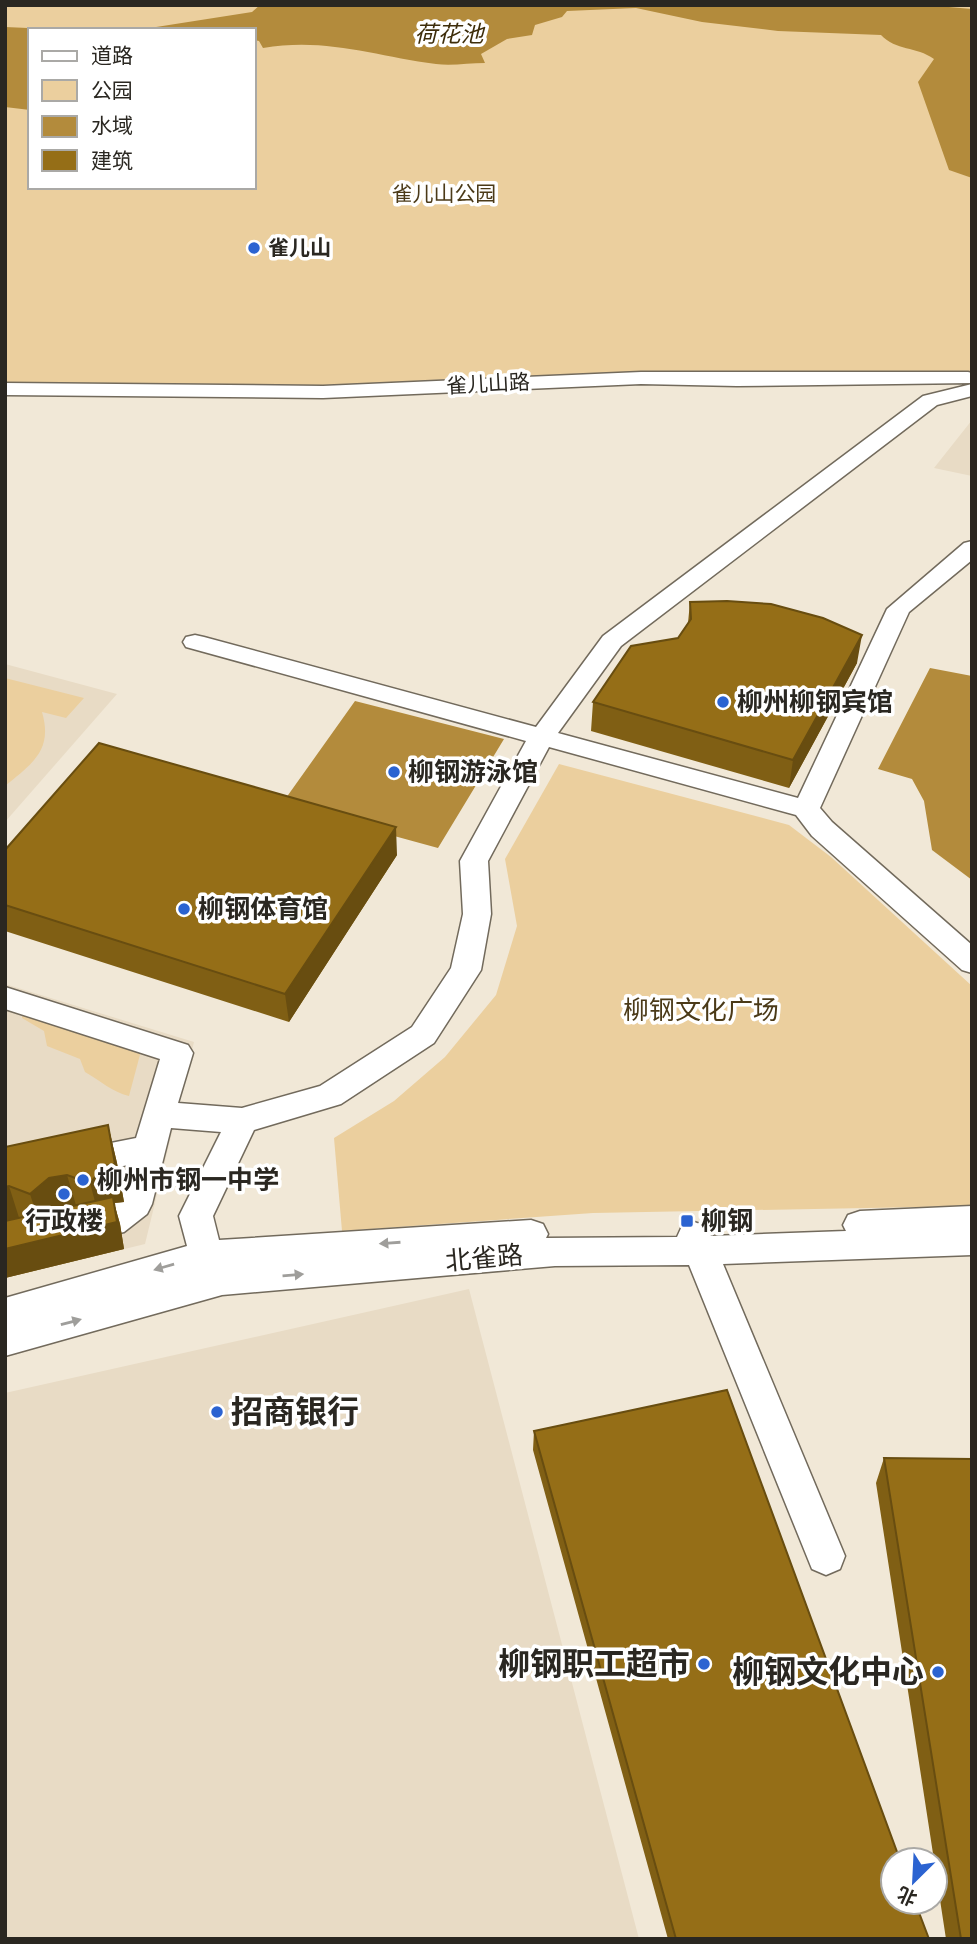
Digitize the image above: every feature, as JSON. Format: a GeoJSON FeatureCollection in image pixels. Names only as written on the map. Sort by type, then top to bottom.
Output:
{"type":"FeatureCollection","features":[{"type":"Feature","properties":{"kind":"street","name":"雀儿山路"},"geometry":{"type":"LineString","coordinates":[[5,389],[323,392],[641,377],[737,380],[972,378]]}},
{"type":"Feature","properties":{"kind":"street"},"geometry":{"type":"LineString","coordinates":[[159,1114],[242,1121],[330,1095],[423,1035],[466,970],[477,914],[474,861],[543,735],[612,641],[930,400],[972,390]]}},
{"type":"Feature","properties":{"kind":"street"},"geometry":{"type":"LineString","coordinates":[[806,809],[899,609],[972,548]]}},
{"type":"Feature","properties":{"kind":"street"},"geometry":{"type":"LineString","coordinates":[[195,642],[806,809],[822,829],[972,962]]}},
{"type":"Feature","properties":{"kind":"street"},"geometry":{"type":"LineString","coordinates":[[5,998],[177,1053],[135,1203],[112,1222],[5,1245]]}},
{"type":"Feature","properties":{"kind":"street"},"geometry":{"type":"LineString","coordinates":[[214,1268],[196,1216],[242,1121]]}},
{"type":"Feature","properties":{"kind":"street"},"geometry":{"type":"LineString","coordinates":[[5,1177],[149,1148]]}},
{"type":"Feature","properties":{"kind":"street","name":"北雀路"},"geometry":{"type":"LineString","coordinates":[[5,1313],[214,1268],[555,1252],[972,1220]]}},
{"type":"Feature","properties":{"kind":"street"},"geometry":{"type":"LineString","coordinates":[[696,1241],[826,1556]]}},
{"type":"Feature","properties":{"kind":"street","name":"北雀路"},"geometry":{"type":"LineString","coordinates":[[696,1241],[972,1241]]}},
{"type":"Feature","properties":{"kind":"street","name":"北雀路"},"geometry":{"type":"LineString","coordinates":[[5,1340],[214,1268]]}},
{"type":"Feature","properties":{"kind":"shaded area"},"geometry":{"type":"Polygon","coordinates":[[[972,420],[972,476],[934,468],[972,420]]]}},
{"type":"Feature","properties":{"kind":"shaded area"},"geometry":{"type":"Polygon","coordinates":[[[5,664],[117,694],[5,822],[5,664]]]}},
{"type":"Feature","properties":{"kind":"shaded area","name":"柳州市钢一中学"},"geometry":{"type":"Polygon","coordinates":[[[5,984],[194,1042],[145,1244],[5,1278],[5,984]]]}},
{"type":"Feature","properties":{"kind":"shaded area"},"geometry":{"type":"Polygon","coordinates":[[[469,1289],[639,1939],[5,1939],[5,1393],[469,1289]]]}},
{"type":"Feature","properties":{"kind":"green space","name":"雀儿山公园"},"geometry":{"type":"Polygon","coordinates":[[[5,5],[972,5],[972,374],[323,389],[5,383],[5,5]]]}},
{"type":"Feature","properties":{"kind":"green space"},"geometry":{"type":"Polygon","coordinates":[[[5,678],[84,698],[66,718],[42,712],[45,725],[43,746],[32,762],[5,786],[5,678]]]}},
{"type":"Feature","properties":{"kind":"green space","name":"柳钢文化广场"},"geometry":{"type":"Polygon","coordinates":[[[559,764],[789,825],[831,857],[972,986],[972,1206],[593,1213],[342,1231],[334,1138],[394,1101],[445,1057],[496,995],[517,926],[505,859],[559,764]]]}},
{"type":"Feature","properties":{"kind":"green space"},"geometry":{"type":"Polygon","coordinates":[[[22,1011],[141,1051],[129,1096],[85,1072],[80,1059],[47,1046],[44,1031],[22,1018],[22,1011]]]}},
{"type":"Feature","properties":{"kind":"water","name":"荷花池"},"geometry":{"type":"Polygon","coordinates":[[[260,5],[926,5],[972,9],[972,178],[949,170],[918,82],[934,59],[893,44],[881,35],[778,31],[702,22],[636,8],[567,11],[562,17],[535,25],[532,35],[507,39],[481,54],[485,63],[448,65],[329,46],[286,45],[263,48],[256,40],[256,28],[150,28],[252,12],[260,5]]]}},
{"type":"Feature","properties":{"kind":"water"},"geometry":{"type":"Polygon","coordinates":[[[5,27],[28,28],[28,110],[5,107],[5,27]]]}},
{"type":"Feature","properties":{"kind":"water"},"geometry":{"type":"Polygon","coordinates":[[[930,668],[972,676],[972,880],[932,850],[924,801],[912,779],[878,769],[930,668]]]}},
{"type":"Feature","properties":{"kind":"water","name":"柳钢游泳馆"},"geometry":{"type":"Polygon","coordinates":[[[355,701],[504,739],[438,848],[281,805],[355,701]]]}},
{"type":"Feature","properties":{"kind":"building","name":"柳州柳钢宾馆"},"geometry":{"type":"Polygon","coordinates":[[[690,602],[771,604],[823,618],[862,635],[793,760],[593,702],[631,646],[678,638],[691,619],[690,602]]]}},
{"type":"Feature","properties":{"kind":"building","name":"柳钢体育馆"},"geometry":{"type":"Polygon","coordinates":[[[99,743],[396,827],[285,994],[5,905],[5,850],[99,743]]]}},
{"type":"Feature","properties":{"kind":"building"},"geometry":{"type":"Polygon","coordinates":[[[108,1125],[115,1164],[105,1166],[90,1183],[67,1175],[49,1178],[30,1194],[5,1187],[5,1147],[108,1125]]]}},
{"type":"Feature","properties":{"kind":"building"},"geometry":{"type":"Polygon","coordinates":[[[113,1197],[117,1222],[5,1249],[5,1221],[113,1197]]]}},
{"type":"Feature","properties":{"kind":"building","name":"柳钢职工超市"},"geometry":{"type":"Polygon","coordinates":[[[727,1390],[895,1846],[879,1846],[879,1916],[920,1916],[929,1939],[676,1939],[534,1431],[727,1390]]]}},
{"type":"Feature","properties":{"kind":"building","name":"柳钢文化中心"},"geometry":{"type":"Polygon","coordinates":[[[884,1458],[972,1459],[972,1939],[961,1939],[949,1864],[949,1846],[946,1846],[884,1458]]]}},
{"type":"Feature","properties":{"kind":"place","name":"雀儿山"},"geometry":{"type":"Point","coordinates":[254,248]}},
{"type":"Feature","properties":{"kind":"place","name":"柳州柳钢宾馆"},"geometry":{"type":"Point","coordinates":[723,702]}},
{"type":"Feature","properties":{"kind":"place","name":"柳钢游泳馆"},"geometry":{"type":"Point","coordinates":[394,772]}},
{"type":"Feature","properties":{"kind":"place","name":"柳钢体育馆"},"geometry":{"type":"Point","coordinates":[184,909]}},
{"type":"Feature","properties":{"kind":"place","name":"柳州市钢一中学"},"geometry":{"type":"Point","coordinates":[83,1180]}},
{"type":"Feature","properties":{"kind":"place","name":"行政楼"},"geometry":{"type":"Point","coordinates":[64,1194]}},
{"type":"Feature","properties":{"kind":"place","name":"柳钢"},"geometry":{"type":"Point","coordinates":[687,1221]}},
{"type":"Feature","properties":{"kind":"place","name":"招商银行"},"geometry":{"type":"Point","coordinates":[217,1412]}},
{"type":"Feature","properties":{"kind":"place","name":"柳钢职工超市"},"geometry":{"type":"Point","coordinates":[704,1664]}},
{"type":"Feature","properties":{"kind":"place","name":"柳钢文化中心"},"geometry":{"type":"Point","coordinates":[938,1672]}}]}
